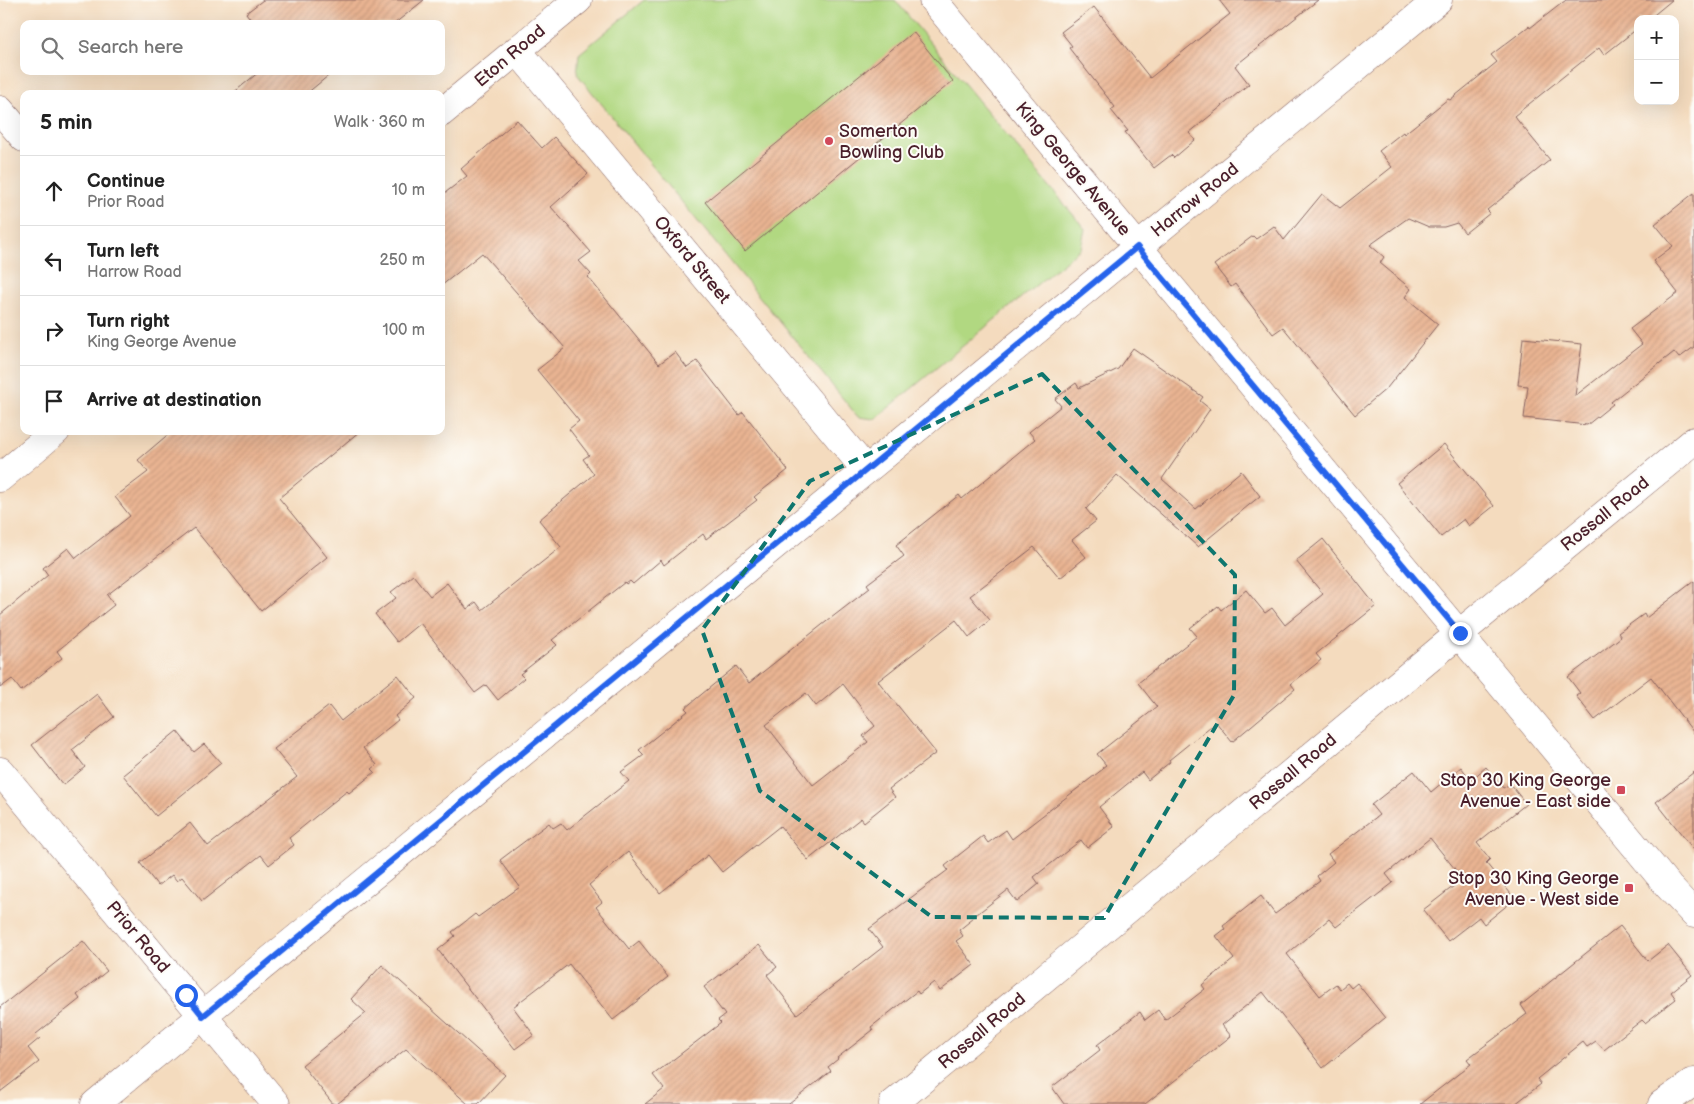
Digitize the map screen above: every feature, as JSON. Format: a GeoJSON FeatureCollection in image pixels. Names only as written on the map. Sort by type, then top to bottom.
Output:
{"type":"FeatureCollection","features":[{"type":"Feature","properties":{"kind":"street","name":"Eton Road"},"geometry":{"type":"LineString","coordinates":[[445,110],[578,0]]}},
{"type":"Feature","properties":{"kind":"street","name":"King George Avenue"},"geometry":{"type":"LineString","coordinates":[[933,0],[1694,914]]}},
{"type":"Feature","properties":{"kind":"street","name":"Harrow Road"},"geometry":{"type":"LineString","coordinates":[[95,1104],[1438,0]]}},
{"type":"Feature","properties":{"kind":"street","name":"Oxford Street"},"geometry":{"type":"LineString","coordinates":[[517,50],[866,470]]}},
{"type":"Feature","properties":{"kind":"street"},"geometry":{"type":"LineString","coordinates":[[0,110],[20,133]]}},
{"type":"Feature","properties":{"kind":"street"},"geometry":{"type":"LineString","coordinates":[[0,478],[51,435]]}},
{"type":"Feature","properties":{"kind":"street","name":"Rossall Road"},"geometry":{"type":"LineString","coordinates":[[894,1104],[1694,441]]}},
{"type":"Feature","properties":{"kind":"street","name":"Prior Road"},"geometry":{"type":"LineString","coordinates":[[0,771],[276,1104]]}},
{"type":"Feature","properties":{"kind":"street"},"geometry":{"type":"LineString","coordinates":[[1662,1104],[1694,1082]]}},
{"type":"Feature","properties":{"kind":"highlighted area"},"geometry":{"type":"Polygon","coordinates":[[[1042,374],[1235,575],[1234,695],[1104,918],[932,917],[760,791],[702,630],[810,481],[1042,374]]]}},
{"type":"Feature","properties":{"kind":"green space"},"geometry":{"type":"Polygon","coordinates":[[[644,0],[895,0],[1085,229],[1081,248],[875,419],[858,417],[577,74],[579,54],[644,0]]]}},
{"type":"Feature","properties":{"kind":"building"},"geometry":{"type":"Polygon","coordinates":[[[263,0],[424,0],[399,20],[251,20],[246,13],[263,0]]]}},
{"type":"Feature","properties":{"kind":"building"},"geometry":{"type":"Polygon","coordinates":[[[1219,0],[1318,0],[1235,66],[1249,84],[1189,133],[1195,140],[1174,158],[1171,155],[1154,168],[1125,132],[1128,131],[1111,110],[1115,107],[1069,48],[1072,46],[1061,32],[1094,7],[1150,78],[1230,14],[1219,0]]]}},
{"type":"Feature","properties":{"kind":"building"},"geometry":{"type":"Polygon","coordinates":[[[1566,0],[1672,0],[1654,15],[1634,15],[1634,31],[1604,55],[1599,48],[1514,116],[1550,160],[1487,210],[1490,213],[1465,233],[1457,223],[1444,227],[1429,227],[1408,218],[1370,245],[1384,257],[1380,263],[1411,289],[1405,297],[1438,324],[1387,388],[1355,415],[1283,327],[1273,334],[1235,284],[1231,287],[1214,265],[1253,236],[1256,239],[1274,226],[1284,240],[1322,194],[1340,208],[1392,167],[1379,151],[1448,99],[1450,100],[1497,62],[1491,55],[1529,26],[1530,28],[1566,0]]]}},
{"type":"Feature","properties":{"kind":"building","name":"Somerton Bowling Club"},"geometry":{"type":"Polygon","coordinates":[[[913,32],[953,81],[745,251],[705,202],[913,32]]]}},
{"type":"Feature","properties":{"kind":"building"},"geometry":{"type":"Polygon","coordinates":[[[255,75],[329,75],[311,90],[237,90],[255,75]]]}},
{"type":"Feature","properties":{"kind":"building"},"geometry":{"type":"Polygon","coordinates":[[[517,120],[542,148],[554,137],[588,174],[551,207],[591,252],[579,261],[591,274],[588,277],[659,364],[675,352],[687,368],[697,361],[739,415],[743,412],[788,470],[754,497],[757,500],[706,539],[703,534],[664,565],[661,560],[633,584],[630,581],[626,584],[625,582],[552,640],[557,645],[520,674],[524,678],[498,700],[486,685],[475,693],[420,623],[397,642],[375,614],[396,598],[391,592],[413,575],[430,596],[447,583],[467,609],[476,602],[482,610],[561,547],[539,520],[594,474],[583,459],[589,455],[569,429],[579,421],[537,370],[565,348],[482,253],[445,283],[445,193],[467,176],[461,169],[517,120]]]}},
{"type":"Feature","properties":{"kind":"building"},"geometry":{"type":"Polygon","coordinates":[[[1694,193],[1694,347],[1679,358],[1674,352],[1611,402],[1613,404],[1587,425],[1524,418],[1528,386],[1518,385],[1523,338],[1582,344],[1575,396],[1642,344],[1630,329],[1678,293],[1653,261],[1673,246],[1655,224],[1694,193]]]}},
{"type":"Feature","properties":{"kind":"building"},"geometry":{"type":"Polygon","coordinates":[[[1133,348],[1203,397],[1200,401],[1210,409],[1162,479],[1196,509],[1241,471],[1260,496],[1198,547],[1117,475],[1086,509],[1096,521],[1072,540],[1086,557],[1060,578],[1034,547],[970,596],[990,620],[969,637],[956,620],[878,681],[936,753],[889,789],[895,797],[864,822],[861,818],[808,860],[780,826],[722,872],[708,855],[660,893],[628,852],[589,885],[602,902],[596,907],[629,949],[639,941],[668,977],[613,1020],[569,964],[513,1007],[534,1035],[515,1049],[438,950],[455,936],[452,932],[475,914],[478,917],[520,887],[500,860],[549,823],[553,828],[561,823],[567,830],[629,781],[621,772],[644,755],[639,750],[688,711],[685,708],[736,666],[749,683],[870,588],[867,584],[904,556],[896,545],[959,495],[962,499],[1035,439],[1029,432],[1061,406],[1055,399],[1076,383],[1079,388],[1118,369],[1133,348]],[[843,684],[816,706],[806,693],[766,725],[813,785],[868,742],[863,736],[875,726],[843,684]]]}},
{"type":"Feature","properties":{"kind":"building"},"geometry":{"type":"Polygon","coordinates":[[[167,435],[355,435],[279,498],[327,557],[261,611],[194,528],[107,595],[114,605],[57,651],[62,658],[21,691],[12,679],[0,688],[0,615],[48,575],[43,568],[68,548],[76,558],[130,516],[115,497],[148,472],[138,460],[167,435]]]}},
{"type":"Feature","properties":{"kind":"building"},"geometry":{"type":"Polygon","coordinates":[[[1444,444],[1494,506],[1469,526],[1464,519],[1441,537],[1397,483],[1444,444]]]}},
{"type":"Feature","properties":{"kind":"building"},"geometry":{"type":"Polygon","coordinates":[[[1323,539],[1376,606],[1316,654],[1321,660],[1291,684],[1295,689],[1232,742],[1216,722],[1169,760],[1170,762],[1148,780],[1142,772],[1099,807],[1114,827],[1087,848],[1081,840],[1034,877],[1039,884],[1017,902],[1008,890],[968,921],[959,930],[963,936],[956,941],[974,965],[940,991],[934,982],[919,994],[917,991],[871,1027],[873,1030],[828,1067],[831,1071],[789,1104],[645,1104],[664,1089],[653,1075],[721,1023],[718,1020],[725,1015],[704,987],[759,945],[777,967],[767,975],[797,1014],[883,947],[869,929],[948,870],[945,866],[983,836],[988,843],[1006,830],[1012,839],[1103,769],[1106,765],[1097,754],[1157,707],[1138,683],[1197,636],[1190,628],[1218,606],[1221,610],[1246,590],[1265,613],[1272,608],[1285,625],[1323,594],[1296,561],[1323,539]]]}},
{"type":"Feature","properties":{"kind":"building"},"geometry":{"type":"Polygon","coordinates":[[[1694,581],[1694,733],[1651,677],[1595,720],[1576,696],[1580,693],[1568,677],[1621,637],[1618,633],[1644,614],[1646,618],[1694,581]]]}},
{"type":"Feature","properties":{"kind":"building"},"geometry":{"type":"Polygon","coordinates":[[[398,675],[416,698],[395,716],[398,720],[363,748],[377,765],[372,769],[375,772],[349,793],[347,791],[289,838],[294,845],[269,865],[261,855],[202,901],[182,877],[177,881],[172,875],[158,886],[140,863],[190,823],[208,846],[297,777],[274,749],[329,706],[341,721],[398,675]]]}},
{"type":"Feature","properties":{"kind":"building"},"geometry":{"type":"Polygon","coordinates":[[[97,694],[114,717],[72,750],[85,767],[63,785],[32,745],[97,694]]]}},
{"type":"Feature","properties":{"kind":"building"},"geometry":{"type":"Polygon","coordinates":[[[177,731],[194,752],[204,744],[221,763],[156,816],[123,775],[177,731]]]}},
{"type":"Feature","properties":{"kind":"building"},"geometry":{"type":"Polygon","coordinates":[[[1461,767],[1471,780],[1486,767],[1503,788],[1510,784],[1526,804],[1477,843],[1490,859],[1486,863],[1515,899],[1484,924],[1479,917],[1448,941],[1423,910],[1463,879],[1430,838],[1386,874],[1393,883],[1336,927],[1329,919],[1287,954],[1320,996],[1336,984],[1340,989],[1347,983],[1351,988],[1357,983],[1385,1018],[1323,1068],[1263,992],[1222,1025],[1231,1036],[1145,1104],[1064,1104],[1052,1087],[1100,1050],[1097,1045],[1140,1012],[1145,1020],[1158,1010],[1165,1020],[1205,989],[1202,985],[1234,959],[1216,936],[1225,929],[1223,926],[1261,896],[1275,914],[1320,881],[1317,876],[1334,862],[1328,854],[1379,815],[1371,805],[1414,771],[1431,792],[1461,767]]]}},
{"type":"Feature","properties":{"kind":"building"},"geometry":{"type":"Polygon","coordinates":[[[1694,772],[1694,850],[1656,802],[1694,772]]]}},
{"type":"Feature","properties":{"kind":"building"},"geometry":{"type":"Polygon","coordinates":[[[1620,926],[1648,961],[1668,945],[1692,975],[1671,992],[1676,999],[1645,1023],[1642,1020],[1604,1050],[1596,1041],[1587,1047],[1583,1042],[1537,1079],[1541,1084],[1515,1104],[1420,1104],[1471,1064],[1467,1059],[1527,1014],[1521,1005],[1620,926]]]}},
{"type":"Feature","properties":{"kind":"building"},"geometry":{"type":"Polygon","coordinates":[[[83,941],[107,971],[77,995],[80,999],[36,1034],[40,1038],[28,1048],[39,1062],[0,1092],[0,1007],[83,941]]]}},
{"type":"Feature","properties":{"kind":"building"},"geometry":{"type":"Polygon","coordinates":[[[382,965],[505,1075],[478,1104],[468,1104],[406,1049],[337,1104],[333,1104],[302,1065],[366,1013],[351,999],[382,965]]]}},
{"type":"Feature","properties":{"kind":"place","name":"Somerton Bowling Club"},"geometry":{"type":"Point","coordinates":[829,141]}},
{"type":"Feature","properties":{"kind":"place","name":"Stop 30 King George Avenue - East side"},"geometry":{"type":"Point","coordinates":[1621,790]}},
{"type":"Feature","properties":{"kind":"place","name":"Stop 30 King George Avenue - West side"},"geometry":{"type":"Point","coordinates":[1629,888]}},
{"type":"Feature","properties":{"kind":"route"},"geometry":{"type":"LineString","coordinates":[[186,995],[203,1016],[1137,247],[1460,633]]}}]}
